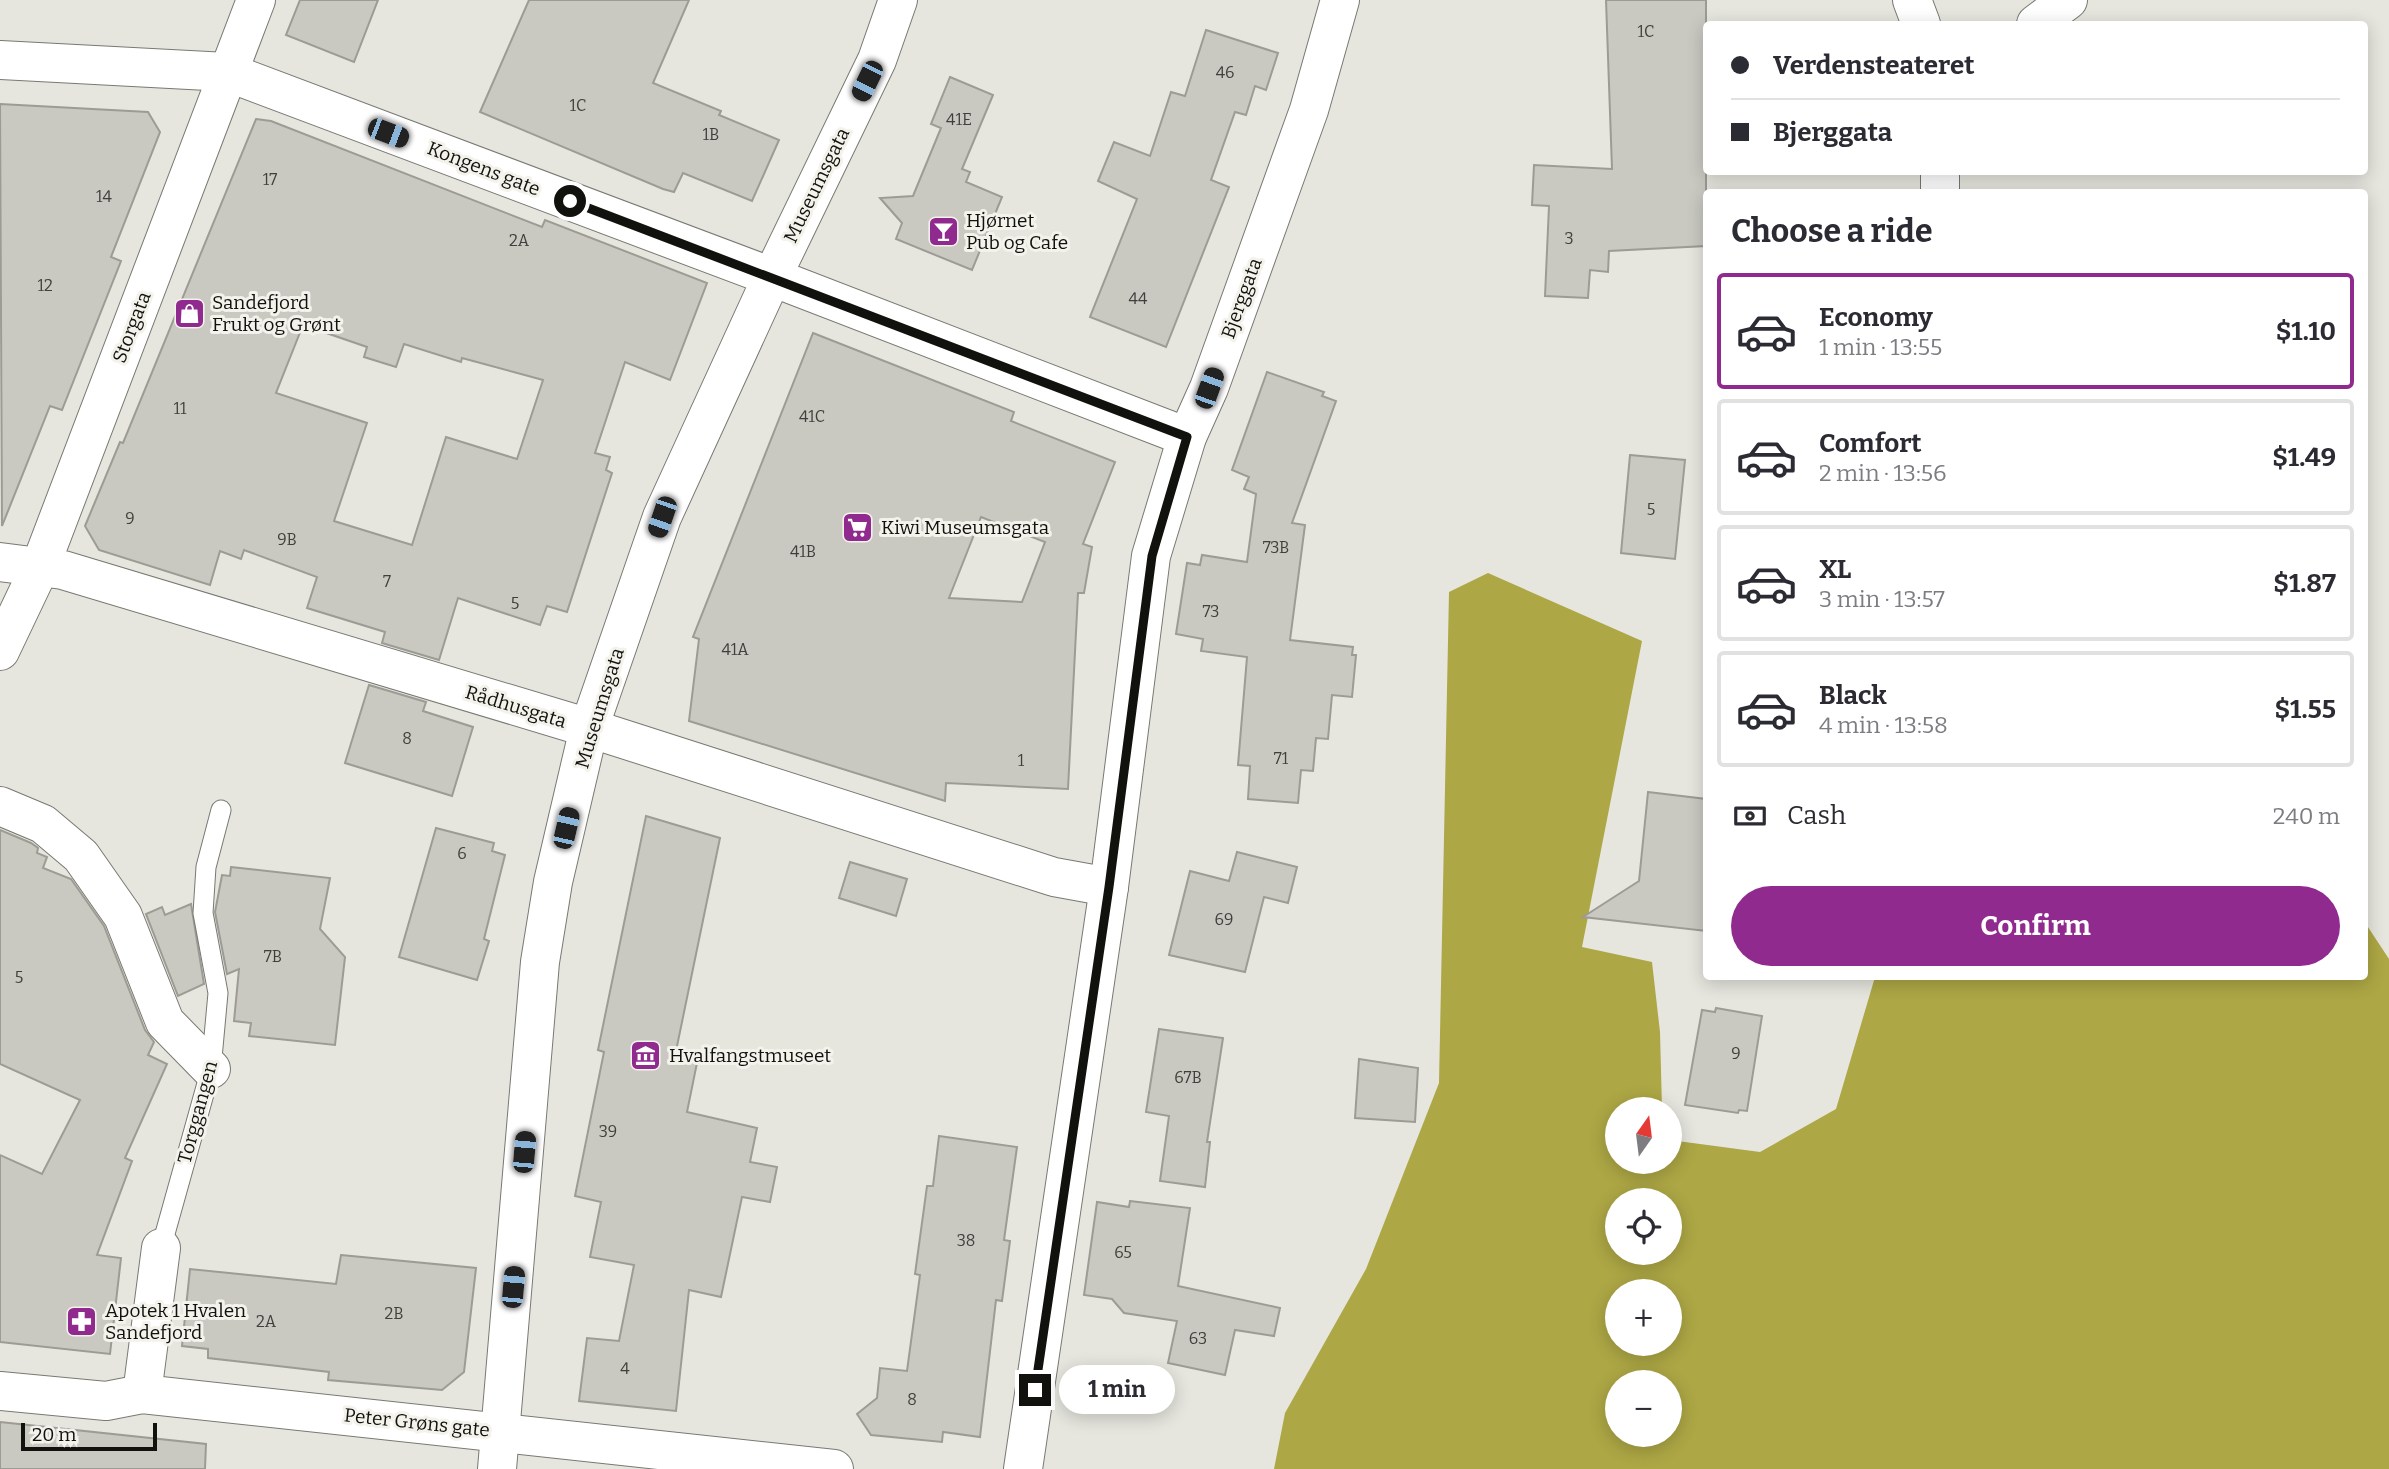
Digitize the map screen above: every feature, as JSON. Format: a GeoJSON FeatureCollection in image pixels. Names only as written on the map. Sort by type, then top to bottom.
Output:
{"type":"FeatureCollection","features":[{"type":"Feature","properties":{"kind":"street","name":"Storgata"},"geometry":{"type":"LineString","coordinates":[[0,651],[40,567],[256,0]]}},
{"type":"Feature","properties":{"kind":"street","name":"Museumsgata"},"geometry":{"type":"LineString","coordinates":[[497,1469],[540,962],[553,881],[589,728],[662,517],[772,276],[877,60],[898,0]]}},
{"type":"Feature","properties":{"kind":"street","name":"Bjerggata"},"geometry":{"type":"LineString","coordinates":[[1023,1469],[1109,887],[1152,556],[1187,437],[1209,388],[1309,110],[1340,0]]}},
{"type":"Feature","properties":{"kind":"street"},"geometry":{"type":"LineString","coordinates":[[1912,0],[1920,21]]}},
{"type":"Feature","properties":{"kind":"street"},"geometry":{"type":"LineString","coordinates":[[2040,21],[2068,0]]}},
{"type":"Feature","properties":{"kind":"street","name":"Kongens gate"},"geometry":{"type":"LineString","coordinates":[[0,60],[227,72],[772,276],[1187,437]]}},
{"type":"Feature","properties":{"kind":"street","name":"Rådhusgata"},"geometry":{"type":"LineString","coordinates":[[0,562],[64,570],[589,728],[1054,877],[1109,887]]}},
{"type":"Feature","properties":{"kind":"street"},"geometry":{"type":"LineString","coordinates":[[0,806],[43,824],[81,856],[122,916],[165,1022],[211,1069]]}},
{"type":"Feature","properties":{"kind":"street"},"geometry":{"type":"LineString","coordinates":[[142,1394],[161,1248]]}},
{"type":"Feature","properties":{"kind":"street","name":"Peter Grøns gate"},"geometry":{"type":"LineString","coordinates":[[0,1391],[106,1401],[142,1394],[500,1430],[834,1469]]}},
{"type":"Feature","properties":{"kind":"lane","name":"Torggangen"},"geometry":{"type":"LineString","coordinates":[[161,1248],[211,1069],[218,993],[203,913],[206,867],[221,810]]}},
{"type":"Feature","properties":{"kind":"shaded area"},"geometry":{"type":"Polygon","coordinates":[[[1488,573],[1642,641],[1582,947],[1652,962],[1660,1032],[1662,1097],[1605,1097],[1605,1174],[1682,1174],[1682,1142],[1760,1152],[1836,1109],[1874,980],[2368,980],[2368,927],[2389,959],[2389,1469],[1274,1469],[1285,1413],[1366,1269],[1439,1083],[1449,592],[1488,573]]]}},
{"type":"Feature","properties":{"kind":"building"},"geometry":{"type":"Polygon","coordinates":[[[300,0],[378,0],[354,62],[286,35],[300,0]]]}},
{"type":"Feature","properties":{"kind":"building"},"geometry":{"type":"Polygon","coordinates":[[[529,0],[689,0],[653,83],[721,111],[719,115],[779,140],[752,201],[683,173],[674,192],[663,189],[480,112],[529,0]]]}},
{"type":"Feature","properties":{"kind":"building"},"geometry":{"type":"Polygon","coordinates":[[[1606,0],[1706,0],[1706,21],[1703,21],[1703,175],[1706,175],[1706,189],[1703,189],[1703,246],[1609,251],[1608,272],[1590,270],[1588,298],[1545,296],[1549,206],[1532,205],[1534,165],[1612,169],[1606,0]]]}},
{"type":"Feature","properties":{"kind":"building"},"geometry":{"type":"Polygon","coordinates":[[[1206,30],[1278,53],[1266,90],[1255,86],[1246,115],[1235,112],[1211,180],[1229,187],[1166,347],[1090,317],[1137,199],[1098,181],[1114,142],[1150,156],[1171,92],[1185,96],[1206,30]]]}},
{"type":"Feature","properties":{"kind":"building","name":"Hjørnet Pub og Cafe"},"geometry":{"type":"Polygon","coordinates":[[[950,77],[993,95],[962,169],[970,172],[966,182],[1002,197],[972,270],[896,239],[902,223],[880,198],[913,196],[941,128],[931,124],[950,77]]]}},
{"type":"Feature","properties":{"kind":"building"},"geometry":{"type":"Polygon","coordinates":[[[0,104],[148,112],[160,132],[111,257],[121,261],[62,410],[50,406],[2,526],[0,104]]]}},
{"type":"Feature","properties":{"kind":"building"},"geometry":{"type":"Polygon","coordinates":[[[256,119],[271,121],[542,227],[545,220],[707,283],[670,380],[625,362],[595,453],[610,457],[606,470],[612,473],[567,612],[547,606],[540,625],[458,598],[439,660],[382,643],[385,632],[307,608],[317,577],[244,550],[241,559],[220,551],[210,585],[99,550],[85,526],[120,442],[123,443],[256,119]],[[303,325],[276,393],[367,423],[334,521],[412,545],[446,437],[517,459],[543,380],[462,358],[461,362],[404,344],[396,367],[364,357],[367,347],[303,325]]]}},
{"type":"Feature","properties":{"kind":"building"},"geometry":{"type":"Polygon","coordinates":[[[813,333],[1014,412],[1011,421],[1115,462],[1083,544],[1092,547],[1084,593],[1078,593],[1068,789],[946,783],[945,801],[689,721],[699,639],[693,637],[813,333]],[[981,517],[949,598],[1022,602],[1045,542],[981,517]]]}},
{"type":"Feature","properties":{"kind":"building"},"geometry":{"type":"Polygon","coordinates":[[[1267,372],[1324,392],[1322,396],[1336,401],[1292,523],[1305,525],[1290,640],[1353,647],[1352,655],[1356,655],[1352,697],[1332,695],[1328,739],[1316,738],[1313,771],[1301,770],[1298,803],[1248,799],[1250,766],[1238,765],[1247,657],[1201,651],[1203,639],[1176,634],[1187,563],[1200,565],[1202,555],[1247,562],[1256,494],[1244,489],[1249,477],[1232,470],[1267,372]]]}},
{"type":"Feature","properties":{"kind":"building"},"geometry":{"type":"Polygon","coordinates":[[[1630,455],[1685,460],[1675,559],[1621,553],[1630,455]]]}},
{"type":"Feature","properties":{"kind":"building"},"geometry":{"type":"Polygon","coordinates":[[[369,685],[426,702],[423,711],[473,727],[452,796],[345,763],[369,685]]]}},
{"type":"Feature","properties":{"kind":"building"},"geometry":{"type":"Polygon","coordinates":[[[1648,792],[1703,799],[1703,931],[1583,917],[1639,881],[1648,792]]]}},
{"type":"Feature","properties":{"kind":"building","name":"Hvalfangstmuseet"},"geometry":{"type":"Polygon","coordinates":[[[646,816],[720,838],[676,1051],[698,1058],[687,1112],[757,1128],[750,1162],[777,1167],[770,1202],[742,1197],[721,1297],[689,1290],[676,1411],[579,1401],[587,1338],[619,1341],[634,1265],[590,1257],[601,1202],[575,1196],[604,1052],[598,1050],[646,816]]]}},
{"type":"Feature","properties":{"kind":"building"},"geometry":{"type":"Polygon","coordinates":[[[436,828],[494,843],[492,851],[505,855],[484,939],[489,941],[477,980],[399,957],[436,828]]]}},
{"type":"Feature","properties":{"kind":"building"},"geometry":{"type":"Polygon","coordinates":[[[0,830],[31,843],[38,848],[37,853],[47,857],[43,868],[71,879],[104,926],[145,1030],[154,1042],[148,1055],[167,1064],[125,1158],[132,1161],[97,1255],[121,1258],[110,1354],[0,1342],[0,1155],[42,1174],[80,1100],[0,1064],[0,830]]]}},
{"type":"Feature","properties":{"kind":"building"},"geometry":{"type":"Polygon","coordinates":[[[1237,852],[1297,867],[1288,903],[1264,897],[1245,972],[1169,955],[1190,871],[1229,881],[1237,852]]]}},
{"type":"Feature","properties":{"kind":"building"},"geometry":{"type":"Polygon","coordinates":[[[850,862],[907,879],[896,916],[839,898],[850,862]]]}},
{"type":"Feature","properties":{"kind":"building"},"geometry":{"type":"Polygon","coordinates":[[[231,867],[330,878],[320,929],[345,957],[335,1045],[249,1036],[251,1023],[234,1021],[239,969],[227,974],[215,912],[222,875],[230,876],[231,867]]]}},
{"type":"Feature","properties":{"kind":"building"},"geometry":{"type":"Polygon","coordinates":[[[191,904],[204,984],[178,996],[146,914],[162,907],[165,915],[191,904]]]}},
{"type":"Feature","properties":{"kind":"building"},"geometry":{"type":"Polygon","coordinates":[[[1716,1008],[1762,1016],[1747,1111],[1739,1110],[1738,1113],[1685,1105],[1702,1010],[1715,1012],[1716,1008]]]}},
{"type":"Feature","properties":{"kind":"building"},"geometry":{"type":"Polygon","coordinates":[[[1159,1029],[1223,1038],[1207,1142],[1210,1142],[1205,1187],[1160,1181],[1169,1116],[1146,1112],[1159,1029]]]}},
{"type":"Feature","properties":{"kind":"building"},"geometry":{"type":"Polygon","coordinates":[[[1359,1059],[1418,1068],[1415,1122],[1355,1118],[1359,1059]]]}},
{"type":"Feature","properties":{"kind":"building"},"geometry":{"type":"Polygon","coordinates":[[[939,1136],[1017,1147],[1004,1240],[1010,1241],[1002,1301],[996,1300],[980,1437],[943,1432],[942,1442],[871,1435],[857,1414],[877,1398],[880,1368],[907,1371],[920,1275],[915,1274],[927,1186],[933,1186],[939,1136]]]}},
{"type":"Feature","properties":{"kind":"building"},"geometry":{"type":"Polygon","coordinates":[[[1130,1201],[1190,1208],[1178,1286],[1280,1308],[1274,1336],[1235,1330],[1225,1375],[1168,1363],[1177,1321],[1124,1313],[1112,1299],[1084,1295],[1097,1202],[1129,1207],[1130,1201]]]}},
{"type":"Feature","properties":{"kind":"building"},"geometry":{"type":"Polygon","coordinates":[[[341,1255],[476,1268],[464,1372],[442,1390],[328,1380],[329,1372],[208,1358],[208,1349],[182,1346],[190,1269],[336,1284],[341,1255]]]}},
{"type":"Feature","properties":{"kind":"building"},"geometry":{"type":"Polygon","coordinates":[[[0,1422],[206,1444],[205,1469],[0,1469],[0,1422]]]}},
{"type":"Feature","properties":{"kind":"place","name":"Hjørnet Pub og Cafe"},"geometry":{"type":"Point","coordinates":[943,231]}},
{"type":"Feature","properties":{"kind":"place","name":"Sandefjord Frukt og Grønt"},"geometry":{"type":"Point","coordinates":[189,313]}},
{"type":"Feature","properties":{"kind":"place","name":"Kiwi Museumsgata"},"geometry":{"type":"Point","coordinates":[858,527]}},
{"type":"Feature","properties":{"kind":"place","name":"Hvalfangstmuseet"},"geometry":{"type":"Point","coordinates":[646,1055]}},
{"type":"Feature","properties":{"kind":"place","name":"Apotek 1 Hvalen Sandefjord"},"geometry":{"type":"Point","coordinates":[82,1321]}},
{"type":"Feature","properties":{"kind":"route"},"geometry":{"type":"LineString","coordinates":[[570,201],[772,276],[1187,437],[1152,556],[1109,887],[1035,1390]]}}]}
